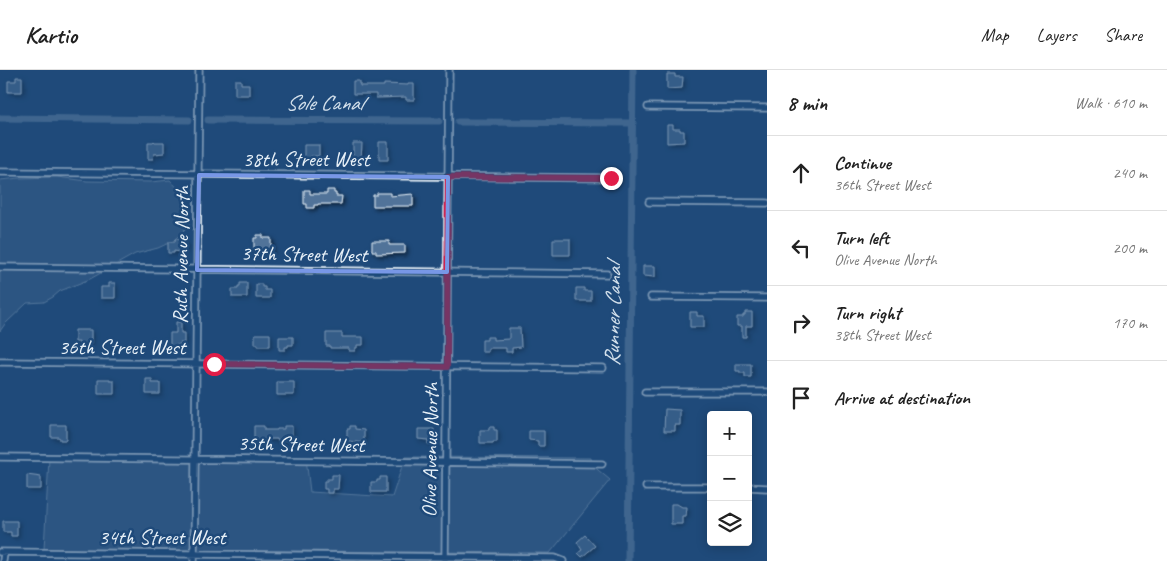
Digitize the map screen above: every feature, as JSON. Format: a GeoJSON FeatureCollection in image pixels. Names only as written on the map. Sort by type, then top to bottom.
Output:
{"type":"FeatureCollection","features":[{"type":"Feature","properties":{"kind":"street","name":"Ruth Avenue North"},"geometry":{"type":"LineString","coordinates":[[194,561],[199,70]]}},
{"type":"Feature","properties":{"kind":"street","name":"Olive Avenue North"},"geometry":{"type":"LineString","coordinates":[[445,559],[450,70]]}},
{"type":"Feature","properties":{"kind":"street"},"geometry":{"type":"LineString","coordinates":[[648,107],[767,108]]}},
{"type":"Feature","properties":{"kind":"street","name":"38th Street West"},"geometry":{"type":"LineString","coordinates":[[0,172],[611,178]]}},
{"type":"Feature","properties":{"kind":"street"},"geometry":{"type":"LineString","coordinates":[[649,202],[767,203]]}},
{"type":"Feature","properties":{"kind":"street","name":"37th Street West"},"geometry":{"type":"LineString","coordinates":[[0,267],[607,274]]}},
{"type":"Feature","properties":{"kind":"street"},"geometry":{"type":"LineString","coordinates":[[651,297],[767,298]]}},
{"type":"Feature","properties":{"kind":"street","name":"36th Street West"},"geometry":{"type":"LineString","coordinates":[[0,362],[603,368]]}},
{"type":"Feature","properties":{"kind":"street"},"geometry":{"type":"LineString","coordinates":[[645,392],[767,392]]}},
{"type":"Feature","properties":{"kind":"street","name":"35th Street West"},"geometry":{"type":"LineString","coordinates":[[0,457],[602,464]]}},
{"type":"Feature","properties":{"kind":"street"},"geometry":{"type":"LineString","coordinates":[[646,486],[707,487]]}},
{"type":"Feature","properties":{"kind":"street"},"geometry":{"type":"LineString","coordinates":[[752,488],[767,488]]}},
{"type":"Feature","properties":{"kind":"street"},"geometry":{"type":"LineString","coordinates":[[2,552],[3,561]]}},
{"type":"Feature","properties":{"kind":"street","name":"34th Street West"},"geometry":{"type":"LineString","coordinates":[[2,552],[445,559],[555,558],[563,561]]}},
{"type":"Feature","properties":{"kind":"highlighted area"},"geometry":{"type":"Polygon","coordinates":[[[199,175],[448,177],[447,272],[197,270],[199,175]]]}},
{"type":"Feature","properties":{"kind":"shaded area"},"geometry":{"type":"Polygon","coordinates":[[[57,177],[87,181],[151,182],[170,180],[186,200],[189,210],[189,225],[173,241],[158,248],[135,254],[90,279],[60,291],[44,302],[27,303],[0,331],[0,180],[57,177]]]}},
{"type":"Feature","properties":{"kind":"shaded area"},"geometry":{"type":"Polygon","coordinates":[[[405,457],[591,458],[592,465],[610,480],[550,553],[44,549],[49,459],[306,458],[310,492],[392,497],[405,457]]]}},
{"type":"Feature","properties":{"kind":"building"},"geometry":{"type":"Polygon","coordinates":[[[667,74],[683,77],[682,88],[667,89],[667,74]]]}},
{"type":"Feature","properties":{"kind":"building"},"geometry":{"type":"Polygon","coordinates":[[[16,77],[22,77],[22,92],[8,92],[8,81],[16,81],[16,77]]]}},
{"type":"Feature","properties":{"kind":"building"},"geometry":{"type":"Polygon","coordinates":[[[235,80],[241,80],[241,84],[249,84],[249,95],[235,95],[235,80]]]}},
{"type":"Feature","properties":{"kind":"building"},"geometry":{"type":"Polygon","coordinates":[[[353,81],[359,81],[360,86],[414,84],[414,100],[406,100],[406,97],[376,98],[376,94],[353,94],[353,81]]]}},
{"type":"Feature","properties":{"kind":"building"},"geometry":{"type":"Polygon","coordinates":[[[667,125],[673,125],[673,129],[684,131],[684,142],[667,143],[667,125]]]}},
{"type":"Feature","properties":{"kind":"building"},"geometry":{"type":"Polygon","coordinates":[[[148,142],[164,142],[164,153],[154,154],[153,159],[148,159],[148,142]]]}},
{"type":"Feature","properties":{"kind":"building"},"geometry":{"type":"Polygon","coordinates":[[[379,142],[388,142],[388,160],[379,160],[379,142]]]}},
{"type":"Feature","properties":{"kind":"building"},"geometry":{"type":"Polygon","coordinates":[[[353,143],[362,143],[361,160],[353,160],[353,143]]]}},
{"type":"Feature","properties":{"kind":"building"},"geometry":{"type":"Polygon","coordinates":[[[304,145],[319,145],[319,156],[311,156],[311,159],[304,159],[304,145]]]}},
{"type":"Feature","properties":{"kind":"building"},"geometry":{"type":"Polygon","coordinates":[[[304,190],[310,190],[310,194],[327,194],[327,190],[334,190],[336,196],[342,196],[341,204],[318,204],[314,205],[314,208],[307,208],[307,204],[304,204],[304,190]]]}},
{"type":"Feature","properties":{"kind":"building"},"geometry":{"type":"Polygon","coordinates":[[[377,193],[390,193],[390,196],[413,194],[413,206],[373,206],[373,195],[377,195],[377,193]]]}},
{"type":"Feature","properties":{"kind":"building"},"geometry":{"type":"Polygon","coordinates":[[[257,235],[263,235],[263,238],[271,238],[271,252],[254,250],[254,238],[257,238],[257,235]]]}},
{"type":"Feature","properties":{"kind":"building"},"geometry":{"type":"Polygon","coordinates":[[[175,239],[181,239],[181,242],[185,242],[185,250],[168,253],[168,242],[175,242],[175,239]]]}},
{"type":"Feature","properties":{"kind":"building"},"geometry":{"type":"Polygon","coordinates":[[[553,239],[570,239],[570,255],[553,255],[553,239]]]}},
{"type":"Feature","properties":{"kind":"building"},"geometry":{"type":"Polygon","coordinates":[[[372,241],[389,241],[389,245],[405,245],[405,253],[376,254],[376,251],[372,251],[372,241]]]}},
{"type":"Feature","properties":{"kind":"building"},"geometry":{"type":"Polygon","coordinates":[[[643,266],[655,266],[655,277],[643,276],[643,266]]]}},
{"type":"Feature","properties":{"kind":"building"},"geometry":{"type":"Polygon","coordinates":[[[109,283],[115,283],[115,298],[101,298],[101,287],[109,287],[109,283]]]}},
{"type":"Feature","properties":{"kind":"building"},"geometry":{"type":"Polygon","coordinates":[[[240,283],[247,283],[247,297],[232,297],[232,289],[238,289],[240,283]]]}},
{"type":"Feature","properties":{"kind":"building"},"geometry":{"type":"Polygon","coordinates":[[[256,284],[262,284],[265,290],[270,290],[270,298],[256,298],[256,284]]]}},
{"type":"Feature","properties":{"kind":"building"},"geometry":{"type":"Polygon","coordinates":[[[576,288],[584,288],[584,291],[591,291],[591,301],[576,301],[576,288]]]}},
{"type":"Feature","properties":{"kind":"building"},"geometry":{"type":"Polygon","coordinates":[[[690,312],[697,312],[697,316],[704,316],[704,327],[690,327],[690,312]]]}},
{"type":"Feature","properties":{"kind":"building"},"geometry":{"type":"Polygon","coordinates":[[[745,312],[752,312],[752,326],[746,326],[746,337],[742,337],[742,326],[737,326],[737,317],[743,317],[745,312]]]}},
{"type":"Feature","properties":{"kind":"building"},"geometry":{"type":"Polygon","coordinates":[[[176,322],[181,322],[181,333],[184,333],[184,343],[176,345],[176,347],[170,347],[170,333],[176,333],[176,322]]]}},
{"type":"Feature","properties":{"kind":"building"},"geometry":{"type":"Polygon","coordinates":[[[509,328],[520,328],[521,347],[512,348],[512,352],[506,352],[506,348],[488,348],[488,352],[482,352],[482,340],[487,340],[487,337],[493,337],[493,340],[509,339],[509,328]]]}},
{"type":"Feature","properties":{"kind":"building"},"geometry":{"type":"Polygon","coordinates":[[[75,330],[91,330],[91,344],[75,342],[75,330]]]}},
{"type":"Feature","properties":{"kind":"building"},"geometry":{"type":"Polygon","coordinates":[[[326,333],[342,333],[342,337],[363,337],[363,345],[357,345],[355,351],[349,351],[349,348],[330,348],[330,346],[326,346],[326,333]]]}},
{"type":"Feature","properties":{"kind":"building"},"geometry":{"type":"Polygon","coordinates":[[[255,334],[270,334],[270,346],[258,346],[258,344],[255,344],[255,334]]]}},
{"type":"Feature","properties":{"kind":"building"},"geometry":{"type":"Polygon","coordinates":[[[279,337],[293,337],[293,345],[288,345],[288,347],[285,347],[285,350],[279,350],[279,337]]]}},
{"type":"Feature","properties":{"kind":"building"},"geometry":{"type":"Polygon","coordinates":[[[736,364],[751,364],[751,377],[745,377],[745,373],[736,371],[736,364]]]}},
{"type":"Feature","properties":{"kind":"building"},"geometry":{"type":"Polygon","coordinates":[[[98,379],[114,381],[114,394],[98,394],[98,379]]]}},
{"type":"Feature","properties":{"kind":"building"},"geometry":{"type":"Polygon","coordinates":[[[146,379],[152,379],[152,383],[160,383],[160,394],[146,394],[146,379]]]}},
{"type":"Feature","properties":{"kind":"building"},"geometry":{"type":"Polygon","coordinates":[[[277,382],[294,382],[294,395],[277,395],[277,382]]]}},
{"type":"Feature","properties":{"kind":"building"},"geometry":{"type":"Polygon","coordinates":[[[665,409],[680,410],[680,425],[675,425],[675,431],[664,431],[665,409]]]}},
{"type":"Feature","properties":{"kind":"building"},"geometry":{"type":"Polygon","coordinates":[[[51,425],[66,425],[66,440],[51,437],[51,425]]]}},
{"type":"Feature","properties":{"kind":"building"},"geometry":{"type":"Polygon","coordinates":[[[254,426],[264,426],[264,430],[277,430],[284,429],[284,426],[292,426],[292,441],[265,439],[260,440],[260,443],[254,443],[254,426]]]}},
{"type":"Feature","properties":{"kind":"building"},"geometry":{"type":"Polygon","coordinates":[[[350,426],[355,426],[355,429],[364,430],[364,443],[347,441],[347,429],[350,429],[350,426]]]}},
{"type":"Feature","properties":{"kind":"building"},"geometry":{"type":"Polygon","coordinates":[[[489,427],[494,427],[494,430],[497,430],[497,442],[480,443],[480,430],[489,430],[489,427]]]}},
{"type":"Feature","properties":{"kind":"building"},"geometry":{"type":"Polygon","coordinates":[[[418,429],[434,429],[434,444],[428,444],[428,440],[418,439],[418,429]]]}},
{"type":"Feature","properties":{"kind":"building"},"geometry":{"type":"Polygon","coordinates":[[[529,431],[544,431],[544,446],[538,446],[538,441],[529,440],[529,431]]]}},
{"type":"Feature","properties":{"kind":"building"},"geometry":{"type":"Polygon","coordinates":[[[27,475],[41,477],[41,489],[27,489],[27,475]]]}},
{"type":"Feature","properties":{"kind":"building"},"geometry":{"type":"Polygon","coordinates":[[[332,475],[339,475],[338,489],[333,489],[333,493],[327,493],[327,489],[324,489],[324,481],[332,479],[332,475]]]}},
{"type":"Feature","properties":{"kind":"building"},"geometry":{"type":"Polygon","coordinates":[[[380,477],[386,477],[386,492],[371,492],[371,482],[377,482],[377,480],[380,480],[380,477]]]}},
{"type":"Feature","properties":{"kind":"building"},"geometry":{"type":"Polygon","coordinates":[[[671,504],[687,507],[686,516],[682,516],[682,524],[671,524],[671,504]]]}},
{"type":"Feature","properties":{"kind":"building"},"geometry":{"type":"Polygon","coordinates":[[[3,521],[17,521],[17,536],[11,536],[11,532],[3,532],[3,521]]]}},
{"type":"Feature","properties":{"kind":"building"},"geometry":{"type":"Polygon","coordinates":[[[585,535],[595,546],[582,557],[578,553],[582,550],[577,542],[585,535]]]}},
{"type":"Feature","properties":{"kind":"waterway","name":"Runner Canal"},"geometry":{"type":"LineString","coordinates":[[628,561],[633,70]]}},
{"type":"Feature","properties":{"kind":"waterway","name":"Sole Canal"},"geometry":{"type":"LineString","coordinates":[[0,118],[189,120]]}},
{"type":"Feature","properties":{"kind":"waterway","name":"Sole Canal"},"geometry":{"type":"LineString","coordinates":[[208,120],[439,121]]}},
{"type":"Feature","properties":{"kind":"waterway","name":"Sole Canal"},"geometry":{"type":"LineString","coordinates":[[458,122],[633,123]]}},
{"type":"Feature","properties":{"kind":"route"},"geometry":{"type":"LineString","coordinates":[[214,364],[447,367],[448,177],[611,178]]}}]}
